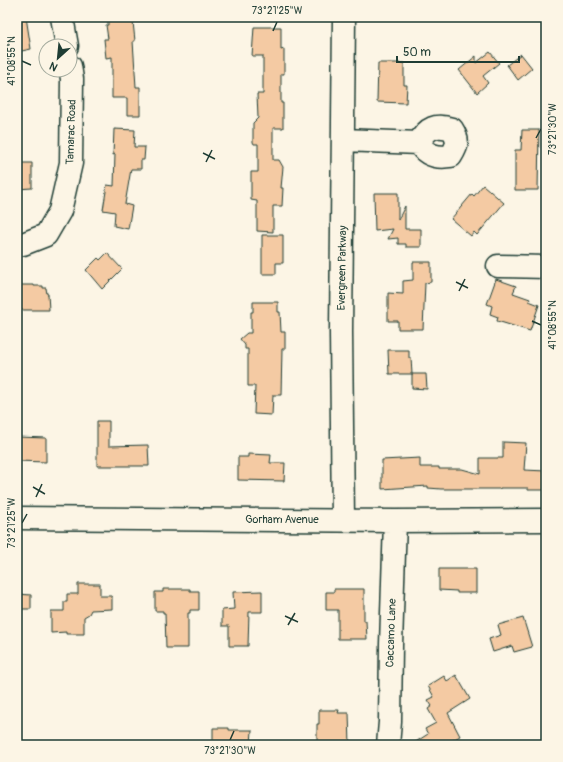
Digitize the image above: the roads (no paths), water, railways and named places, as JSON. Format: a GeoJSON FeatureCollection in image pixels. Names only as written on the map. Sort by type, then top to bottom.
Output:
{"type":"FeatureCollection","features":[{"type":"Feature","properties":{"kind":"street"},"geometry":{"type":"LineString","coordinates":[[62,17],[66,38]]}},
{"type":"Feature","properties":{"kind":"street","name":"Evergreen Parkway"},"geometry":{"type":"LineString","coordinates":[[343,520],[341,332],[344,17]]}},
{"type":"Feature","properties":{"kind":"street","name":"Tamarac Road"},"geometry":{"type":"LineString","coordinates":[[17,245],[24,244],[46,235],[60,211],[72,163],[72,78]]}},
{"type":"Feature","properties":{"kind":"street"},"geometry":{"type":"LineString","coordinates":[[343,140],[419,143]]}},
{"type":"Feature","properties":{"kind":"street"},"geometry":{"type":"LineString","coordinates":[[498,266],[546,267]]}},
{"type":"Feature","properties":{"kind":"street","name":"Gorham Avenue"},"geometry":{"type":"LineString","coordinates":[[17,518],[395,521],[546,520]]}},
{"type":"Feature","properties":{"kind":"street","name":"Caccamo Lane"},"geometry":{"type":"LineString","coordinates":[[388,745],[390,722],[395,521]]}}]}
